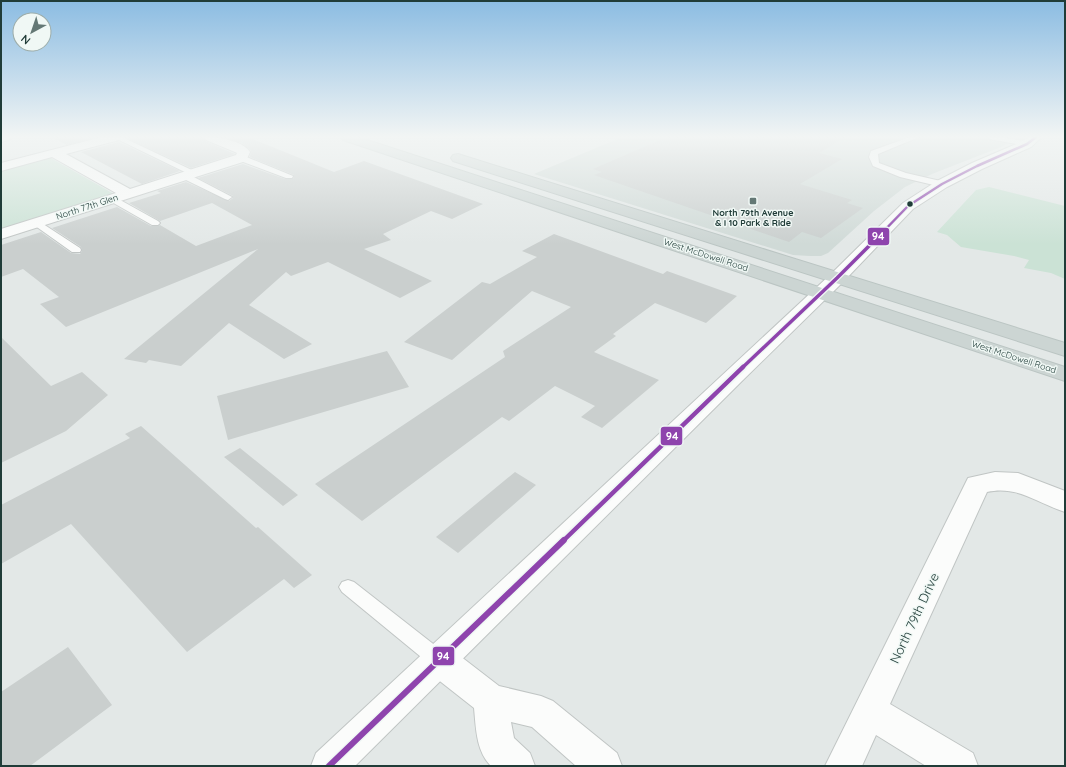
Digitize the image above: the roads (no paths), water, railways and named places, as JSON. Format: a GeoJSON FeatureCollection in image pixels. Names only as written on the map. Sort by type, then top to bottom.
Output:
{"type":"FeatureCollection","features":[{"type":"Feature","properties":{"kind":"main road","name":"West McDowell Road"},"geometry":{"type":"LineString","coordinates":[[458,173],[1065,374]]}},
{"type":"Feature","properties":{"kind":"main road"},"geometry":{"type":"LineString","coordinates":[[482,173],[523,184],[542,184]]}},
{"type":"Feature","properties":{"kind":"main road","name":"West McDowell Road"},"geometry":{"type":"LineString","coordinates":[[506,173],[1065,350]]}},
{"type":"Feature","properties":{"kind":"street"},"geometry":{"type":"LineString","coordinates":[[90,173],[129,194]]}},
{"type":"Feature","properties":{"kind":"street","name":"North 77th Glen"},"geometry":{"type":"LineString","coordinates":[[1,234],[197,173]]}},
{"type":"Feature","properties":{"kind":"street"},"geometry":{"type":"LineString","coordinates":[[329,766],[837,278],[900,213],[942,184],[963,173]]}},
{"type":"Feature","properties":{"kind":"street","name":"North 79th Drive"},"geometry":{"type":"LineString","coordinates":[[843,766],[977,485],[995,481],[1018,482],[1065,502]]}},
{"type":"Feature","properties":{"kind":"street"},"geometry":{"type":"LineString","coordinates":[[439,660],[490,700],[541,713],[604,766]]}},
{"type":"Feature","properties":{"kind":"street"},"geometry":{"type":"LineString","coordinates":[[490,700],[497,747],[517,766]]}},
{"type":"Feature","properties":{"kind":"street"},"geometry":{"type":"LineString","coordinates":[[870,711],[960,766]]}},
{"type":"Feature","properties":{"kind":"lane"},"geometry":{"type":"LineString","coordinates":[[186,173],[228,197]]}},
{"type":"Feature","properties":{"kind":"lane"},"geometry":{"type":"LineString","coordinates":[[280,173],[289,176]]}},
{"type":"Feature","properties":{"kind":"lane"},"geometry":{"type":"LineString","coordinates":[[898,173],[942,184]]}},
{"type":"Feature","properties":{"kind":"lane"},"geometry":{"type":"LineString","coordinates":[[114,199],[155,223]]}},
{"type":"Feature","properties":{"kind":"lane"},"geometry":{"type":"LineString","coordinates":[[37,223],[76,250]]}},
{"type":"Feature","properties":{"kind":"lane"},"geometry":{"type":"LineString","coordinates":[[348,587],[439,660]]}},
{"type":"Feature","properties":{"kind":"place","name":"North 79th Avenue & I 10 Park & Ride"},"geometry":{"type":"Point","coordinates":[753,201]}}]}
